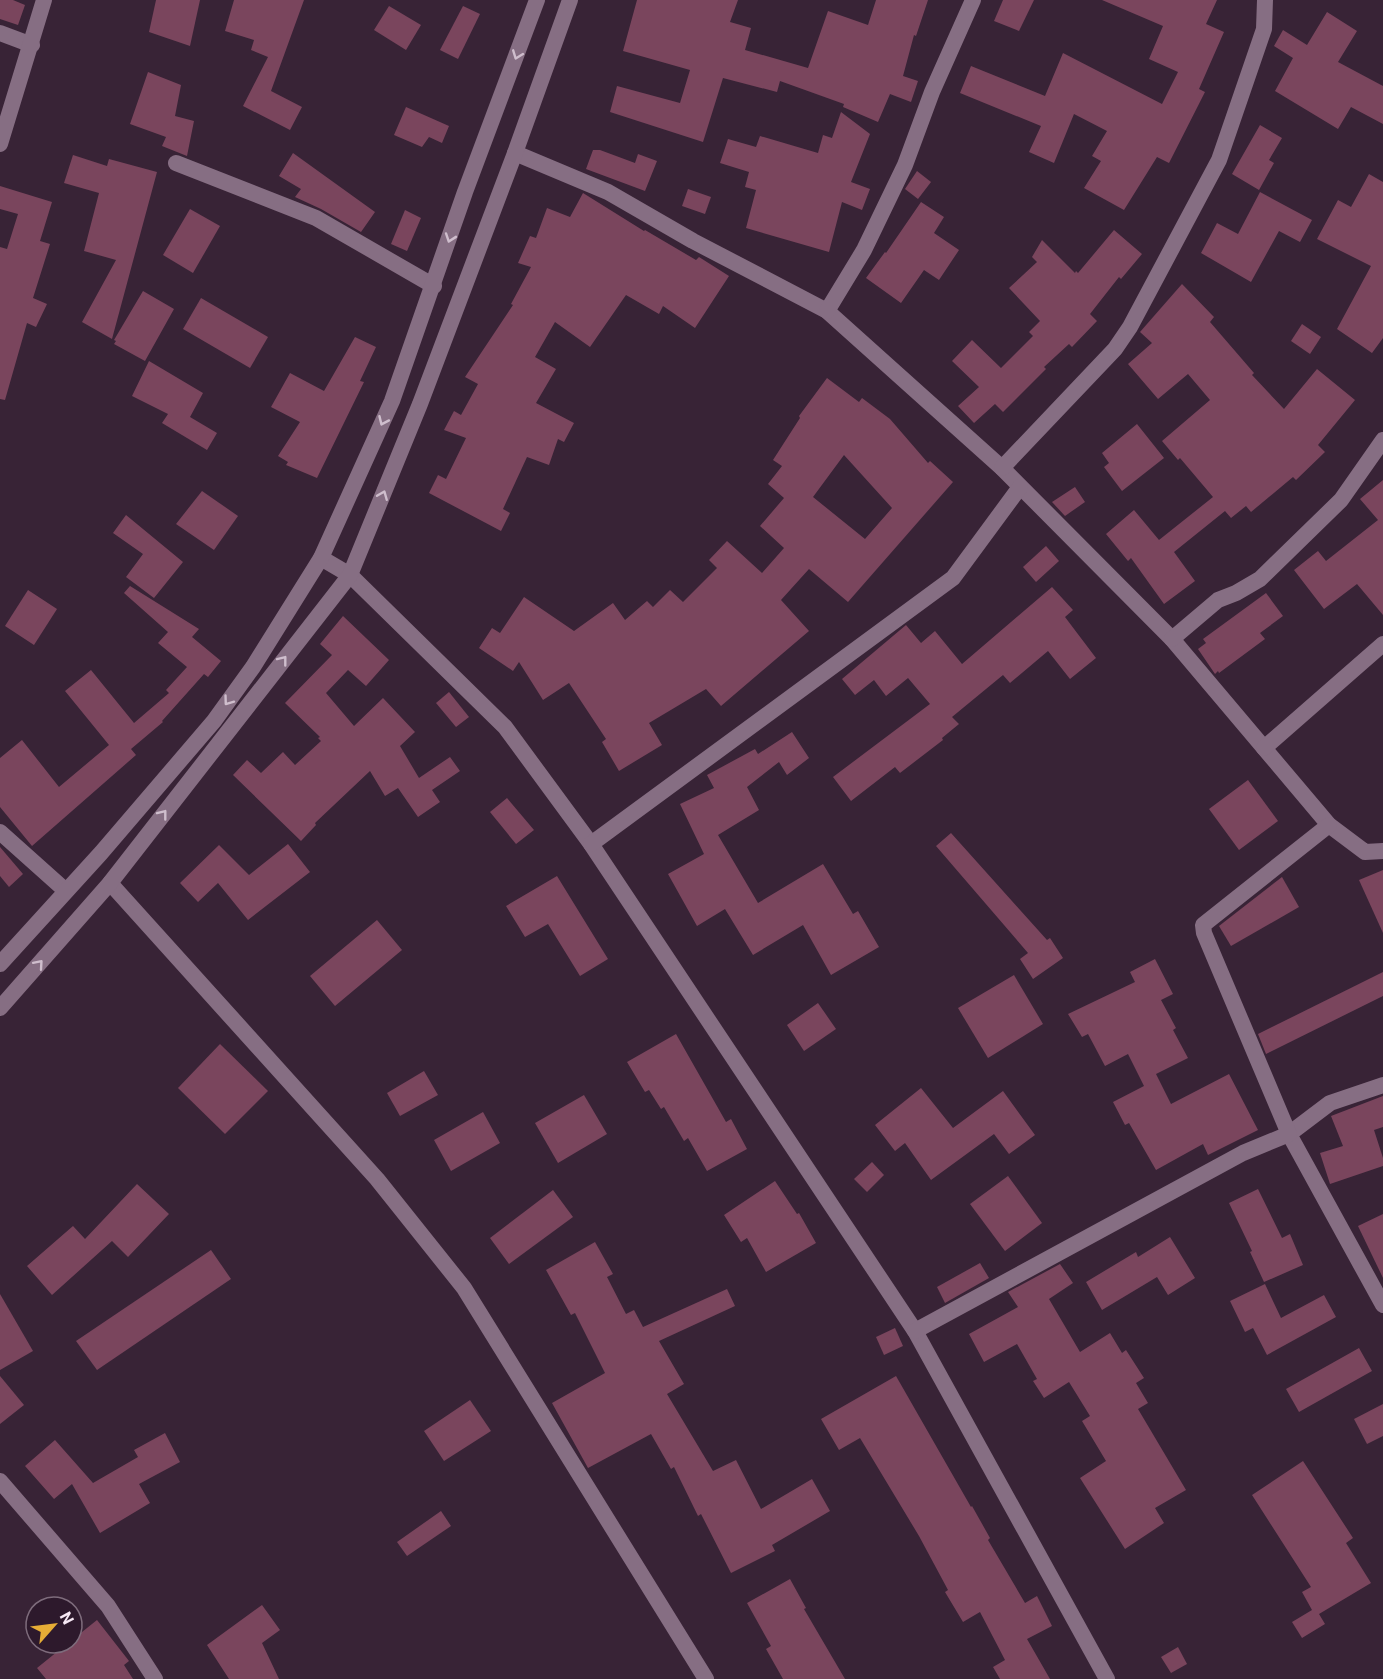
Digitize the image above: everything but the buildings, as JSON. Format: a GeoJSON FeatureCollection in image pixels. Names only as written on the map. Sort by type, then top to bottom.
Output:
{"type":"FeatureCollection","features":[{"type":"Feature","properties":{"kind":"street"},"geometry":{"type":"LineString","coordinates":[[0,144],[44,0]]}},
{"type":"Feature","properties":{"kind":"street"},"geometry":{"type":"LineString","coordinates":[[0,964],[214,721],[253,668],[321,558],[392,401],[465,192],[537,0]]}},
{"type":"Feature","properties":{"kind":"street"},"geometry":{"type":"LineString","coordinates":[[0,1008],[110,883],[350,575],[420,405],[570,0]]}},
{"type":"Feature","properties":{"kind":"street"},"geometry":{"type":"LineString","coordinates":[[827,311],[864,250],[905,165],[932,92],[973,0]]}},
{"type":"Feature","properties":{"kind":"street"},"geometry":{"type":"LineString","coordinates":[[1002,468],[1115,349],[1130,327],[1220,160],[1264,29],[1265,0]]}},
{"type":"Feature","properties":{"kind":"street"},"geometry":{"type":"LineString","coordinates":[[0,33],[32,45]]}},
{"type":"Feature","properties":{"kind":"street"},"geometry":{"type":"LineString","coordinates":[[515,153],[608,192],[693,241],[827,311],[1002,468],[1172,639],[1329,825],[1365,852],[1383,851]]}},
{"type":"Feature","properties":{"kind":"street"},"geometry":{"type":"LineString","coordinates":[[176,163],[316,218],[434,286]]}},
{"type":"Feature","properties":{"kind":"street"},"geometry":{"type":"LineString","coordinates":[[1172,639],[1218,600],[1260,579],[1341,500],[1383,440]]}},
{"type":"Feature","properties":{"kind":"street"},"geometry":{"type":"LineString","coordinates":[[591,844],[953,578],[1020,487]]}},
{"type":"Feature","properties":{"kind":"street"},"geometry":{"type":"LineString","coordinates":[[321,558],[350,575],[505,728],[591,844],[915,1331],[1107,1679]]}},
{"type":"Feature","properties":{"kind":"street"},"geometry":{"type":"LineString","coordinates":[[1264,748],[1383,644]]}},
{"type":"Feature","properties":{"kind":"street"},"geometry":{"type":"LineString","coordinates":[[1329,825],[1203,925],[1204,933],[1289,1134],[1383,1305]]}},
{"type":"Feature","properties":{"kind":"street"},"geometry":{"type":"LineString","coordinates":[[0,832],[66,891]]}},
{"type":"Feature","properties":{"kind":"street"},"geometry":{"type":"LineString","coordinates":[[110,883],[377,1179],[464,1288],[706,1679]]}},
{"type":"Feature","properties":{"kind":"street"},"geometry":{"type":"LineString","coordinates":[[915,1331],[1243,1154],[1289,1134],[1330,1103],[1383,1085]]}},
{"type":"Feature","properties":{"kind":"street"},"geometry":{"type":"LineString","coordinates":[[0,1481],[108,1606],[155,1679]]}}]}
